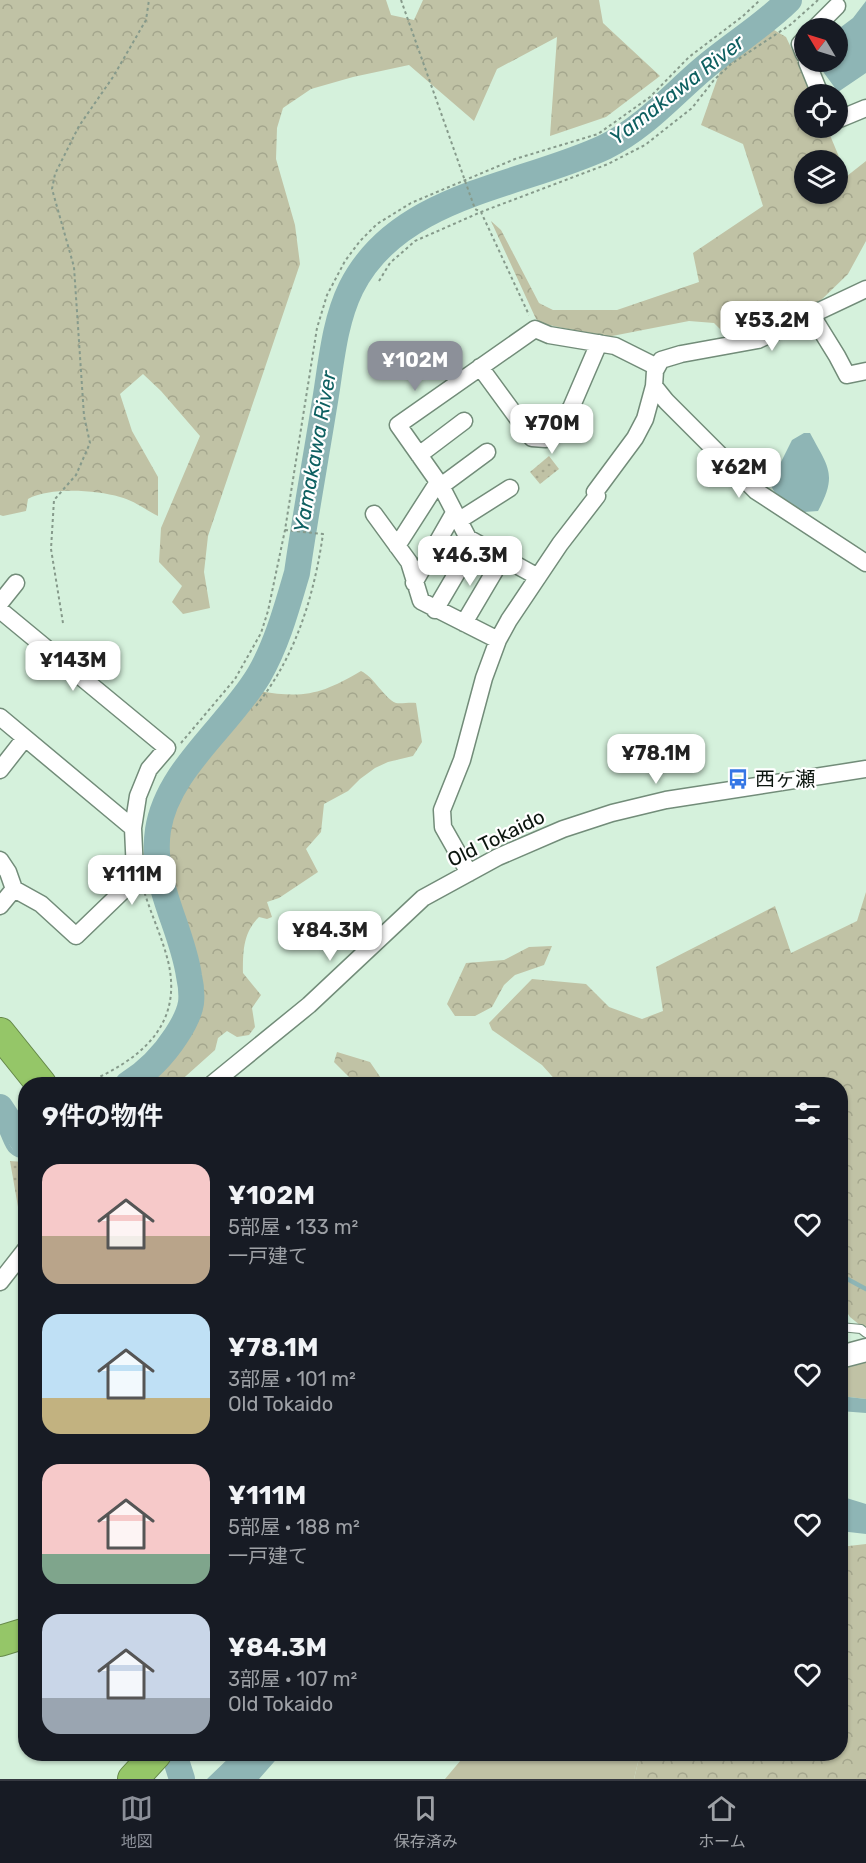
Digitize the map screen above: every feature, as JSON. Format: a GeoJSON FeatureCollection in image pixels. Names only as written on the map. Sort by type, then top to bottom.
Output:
{"type":"FeatureCollection","features":[{"type":"Feature","properties":{"kind":"highway"},"geometry":{"type":"LineString","coordinates":[[0,1033],[35,1077]]}},
{"type":"Feature","properties":{"kind":"highway"},"geometry":{"type":"LineString","coordinates":[[0,1641],[18,1635]]}},
{"type":"Feature","properties":{"kind":"main road"},"geometry":{"type":"LineString","coordinates":[[848,1355],[866,1350]]}},
{"type":"Feature","properties":{"kind":"street"},"geometry":{"type":"LineString","coordinates":[[825,18],[837,6]]}},
{"type":"Feature","properties":{"kind":"street"},"geometry":{"type":"LineString","coordinates":[[848,115],[866,108]]}},
{"type":"Feature","properties":{"kind":"street"},"geometry":{"type":"LineString","coordinates":[[469,873],[443,827],[442,810],[462,760],[481,686],[498,640],[538,577],[597,496],[595,492],[636,438],[645,419],[654,386],[655,371],[661,360],[681,354],[758,340],[866,289]]}},
{"type":"Feature","properties":{"kind":"street"},"geometry":{"type":"LineString","coordinates":[[811,314],[847,375],[866,371]]}},
{"type":"Feature","properties":{"kind":"street"},"geometry":{"type":"LineString","coordinates":[[538,577],[468,538],[439,484],[398,425],[535,329],[549,335],[615,346],[657,367]]}},
{"type":"Feature","properties":{"kind":"street"},"geometry":{"type":"LineString","coordinates":[[480,367],[532,438],[546,439],[571,408],[599,343]]}},
{"type":"Feature","properties":{"kind":"street"},"geometry":{"type":"LineString","coordinates":[[654,386],[666,401],[756,491],[866,563]]}},
{"type":"Feature","properties":{"kind":"street"},"geometry":{"type":"LineString","coordinates":[[419,455],[464,421]]}},
{"type":"Feature","properties":{"kind":"street"},"geometry":{"type":"LineString","coordinates":[[397,546],[439,484],[487,452]]}},
{"type":"Feature","properties":{"kind":"street"},"geometry":{"type":"LineString","coordinates":[[414,583],[456,517],[510,488]]}},
{"type":"Feature","properties":{"kind":"street"},"geometry":{"type":"LineString","coordinates":[[374,514],[409,562],[421,601],[498,640]]}},
{"type":"Feature","properties":{"kind":"street"},"geometry":{"type":"LineString","coordinates":[[435,610],[475,542]]}},
{"type":"Feature","properties":{"kind":"street"},"geometry":{"type":"LineString","coordinates":[[464,624],[502,557]]}},
{"type":"Feature","properties":{"kind":"street"},"geometry":{"type":"LineString","coordinates":[[0,603],[16,583]]}},
{"type":"Feature","properties":{"kind":"street"},"geometry":{"type":"LineString","coordinates":[[0,610],[167,748],[148,769],[138,796],[133,828],[135,872],[130,884],[76,936],[41,904],[14,889],[8,872],[0,860]]}},
{"type":"Feature","properties":{"kind":"street"},"geometry":{"type":"LineString","coordinates":[[0,717],[133,828]]}},
{"type":"Feature","properties":{"kind":"street"},"geometry":{"type":"LineString","coordinates":[[0,770],[25,738]]}},
{"type":"Feature","properties":{"kind":"street","name":"Old Tokaido"},"geometry":{"type":"LineString","coordinates":[[221,1077],[309,1005],[423,898],[498,857],[542,837],[612,813],[666,800],[866,769]]}},
{"type":"Feature","properties":{"kind":"street"},"geometry":{"type":"LineString","coordinates":[[0,906],[14,889]]}},
{"type":"Feature","properties":{"kind":"street"},"geometry":{"type":"LineString","coordinates":[[0,1282],[18,1259]]}},
{"type":"Feature","properties":{"kind":"lane"},"geometry":{"type":"LineString","coordinates":[[848,1328],[861,1329],[866,1333]]}},
{"type":"Feature","properties":{"kind":"path"},"geometry":{"type":"LineString","coordinates":[[63,623],[51,549],[54,500],[76,475],[90,443],[84,416],[75,267],[52,189],[55,174],[79,126],[113,77],[146,20],[149,0]]}},
{"type":"Feature","properties":{"kind":"path"},"geometry":{"type":"LineString","coordinates":[[401,0],[475,210],[481,212],[535,329]]}},
{"type":"Feature","properties":{"kind":"path"},"geometry":{"type":"LineString","coordinates":[[177,750],[235,679],[261,633],[274,591],[317,328],[327,295],[345,261],[360,241],[378,224],[411,203],[515,159],[598,135],[650,97],[689,57],[743,16],[760,0]]}},
{"type":"Feature","properties":{"kind":"path"},"geometry":{"type":"LineString","coordinates":[[379,280],[390,263],[415,241],[481,212],[608,164],[645,145],[692,108],[714,80],[731,64],[790,25],[818,0]]}},
{"type":"Feature","properties":{"kind":"path"},"geometry":{"type":"LineString","coordinates":[[255,706],[287,660],[303,621],[313,592],[323,534],[285,530]]}},
{"type":"Feature","properties":{"kind":"path"},"geometry":{"type":"LineString","coordinates":[[99,1077],[142,1052],[156,1034],[166,1015],[170,998],[168,962],[144,890]]}},
{"type":"Feature","properties":{"kind":"green space"},"geometry":{"type":"Polygon","coordinates":[[[0,0],[386,0],[391,15],[414,20],[423,0],[599,0],[603,23],[660,76],[606,117],[550,136],[557,37],[497,69],[474,121],[409,65],[311,89],[283,108],[277,128],[276,159],[295,225],[300,264],[208,536],[204,572],[210,608],[183,614],[172,602],[182,586],[159,562],[161,528],[200,436],[143,374],[120,394],[132,431],[158,477],[158,516],[125,498],[73,491],[37,495],[28,499],[26,511],[0,515],[0,0]]]}},
{"type":"Feature","properties":{"kind":"green space"},"geometry":{"type":"Polygon","coordinates":[[[769,27],[786,37],[794,54],[794,72],[803,72],[808,84],[794,84],[794,138],[831,138],[836,150],[794,150],[794,204],[848,204],[848,175],[866,161],[866,241],[848,274],[815,306],[771,327],[726,335],[714,323],[689,321],[607,337],[544,324],[536,319],[491,221],[501,230],[539,303],[553,310],[617,310],[699,282],[693,253],[763,206],[743,144],[701,125],[724,60],[769,27]]]}},
{"type":"Feature","properties":{"kind":"green space"},"geometry":{"type":"Polygon","coordinates":[[[549,456],[559,469],[540,484],[530,472],[549,456]]]}},
{"type":"Feature","properties":{"kind":"green space"},"geometry":{"type":"Polygon","coordinates":[[[361,671],[396,703],[416,703],[422,742],[413,756],[388,762],[375,768],[348,791],[324,804],[321,832],[306,849],[318,872],[279,898],[267,902],[272,917],[267,919],[259,917],[250,929],[244,950],[243,973],[261,995],[252,1008],[255,1027],[249,1035],[237,1037],[227,1031],[218,1038],[215,1050],[185,1077],[151,1077],[173,1058],[181,1046],[192,1019],[197,989],[192,945],[173,901],[164,863],[163,830],[172,796],[186,773],[234,724],[259,691],[301,694],[312,693],[335,685],[361,671]]]}},
{"type":"Feature","properties":{"kind":"green space"},"geometry":{"type":"Polygon","coordinates":[[[866,892],[866,1330],[848,1314],[848,1077],[553,1077],[542,1065],[492,1030],[489,1023],[532,979],[586,984],[609,1007],[642,1019],[663,1011],[656,967],[775,906],[791,953],[857,921],[866,892]]]}},
{"type":"Feature","properties":{"kind":"green space"},"geometry":{"type":"Polygon","coordinates":[[[552,946],[544,965],[515,975],[504,985],[492,1007],[475,1016],[455,1016],[447,1004],[466,963],[504,960],[529,947],[552,946]]]}},
{"type":"Feature","properties":{"kind":"green space"},"geometry":{"type":"Polygon","coordinates":[[[337,1052],[370,1062],[380,1077],[349,1077],[334,1062],[337,1052]]]}},
{"type":"Feature","properties":{"kind":"green space"},"geometry":{"type":"Polygon","coordinates":[[[10,1161],[18,1162],[18,1207],[10,1161]]]}},
{"type":"Feature","properties":{"kind":"green space"},"geometry":{"type":"Polygon","coordinates":[[[866,1359],[866,1399],[848,1397],[848,1365],[866,1359]]]}},
{"type":"Feature","properties":{"kind":"green space"},"geometry":{"type":"Polygon","coordinates":[[[866,1544],[866,1779],[634,1779],[638,1761],[848,1761],[848,1546],[866,1544]]]}},
{"type":"Feature","properties":{"kind":"green space"},"geometry":{"type":"Polygon","coordinates":[[[460,1761],[638,1761],[634,1779],[445,1779],[460,1761]]]}},
{"type":"Feature","properties":{"kind":"water"},"geometry":{"type":"Polygon","coordinates":[[[866,1],[866,73],[848,85],[832,84],[823,72],[848,72],[848,22],[866,1]]]}},
{"type":"Feature","properties":{"kind":"water"},"geometry":{"type":"Polygon","coordinates":[[[804,433],[810,433],[822,454],[828,471],[828,488],[818,511],[804,512],[796,509],[776,495],[770,484],[792,440],[804,433]]]}},
{"type":"Feature","properties":{"kind":"water"},"geometry":{"type":"Polygon","coordinates":[[[848,1397],[866,1399],[866,1413],[848,1412],[848,1397]]]}},
{"type":"Feature","properties":{"kind":"water"},"geometry":{"type":"Polygon","coordinates":[[[848,1498],[866,1504],[866,1534],[848,1532],[848,1498]]]}},
{"type":"Feature","properties":{"kind":"water"},"geometry":{"type":"Polygon","coordinates":[[[226,1761],[275,1761],[259,1779],[207,1779],[226,1761]]]}},
{"type":"Feature","properties":{"kind":"waterway","name":"Yamakawa River"},"geometry":{"type":"LineString","coordinates":[[138,1077],[166,1050],[183,1025],[191,1003],[191,986],[185,958],[158,868],[158,830],[173,788],[259,675],[281,625],[297,573],[336,332],[351,288],[372,257],[399,232],[430,213],[464,197],[572,161],[619,139],[645,121],[704,68],[789,0]]}},
{"type":"Feature","properties":{"kind":"waterway"},"geometry":{"type":"LineString","coordinates":[[0,1107],[18,1134]]}},
{"type":"Feature","properties":{"kind":"waterway"},"geometry":{"type":"LineString","coordinates":[[0,1129],[7,1144],[18,1155]]}},
{"type":"Feature","properties":{"kind":"waterway"},"geometry":{"type":"LineString","coordinates":[[848,1279],[866,1289]]}},
{"type":"Feature","properties":{"kind":"waterway"},"geometry":{"type":"LineString","coordinates":[[176,1761],[182,1779]]}},
{"type":"Feature","properties":{"kind":"place","name":"西ヶ瀬"},"geometry":{"type":"Point","coordinates":[738,779]}}]}
